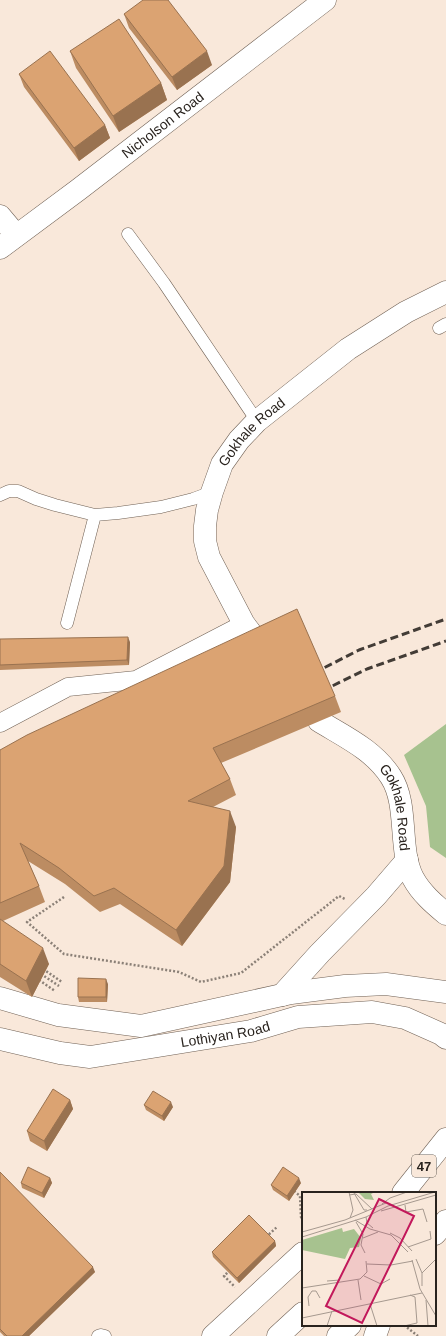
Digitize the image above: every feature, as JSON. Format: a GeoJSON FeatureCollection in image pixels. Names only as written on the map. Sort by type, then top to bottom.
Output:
{"type":"FeatureCollection","features":[{"type":"Feature","properties":{"kind":"main road","name":"Nicholson Road"},"geometry":{"type":"LineString","coordinates":[[8,242],[85,185],[325,0]]}},
{"type":"Feature","properties":{"kind":"main road"},"geometry":{"type":"LineString","coordinates":[[0,216],[8,242]]}},
{"type":"Feature","properties":{"kind":"main road","name":"Gokhale Road"},"geometry":{"type":"LineString","coordinates":[[260,645],[244,624],[208,557],[205,541],[207,510],[222,464],[239,440],[257,420],[348,349],[406,312],[446,292]]}},
{"type":"Feature","properties":{"kind":"main road","name":"Gokhale Road"},"geometry":{"type":"LineString","coordinates":[[319,721],[362,746],[383,765],[392,778],[397,791],[402,816],[407,860],[413,878],[429,900],[446,914]]}},
{"type":"Feature","properties":{"kind":"main road"},"geometry":{"type":"LineString","coordinates":[[282,995],[320,953],[376,896],[407,860]]}},
{"type":"Feature","properties":{"kind":"main road","name":"Lothiyan Road"},"geometry":{"type":"LineString","coordinates":[[0,998],[58,1015],[141,1026],[292,993],[345,986],[386,984],[446,992]]}},
{"type":"Feature","properties":{"kind":"main road","name":"Lothiyan Road"},"geometry":{"type":"LineString","coordinates":[[0,1039],[60,1053],[90,1057],[251,1031],[298,1017],[372,1012],[405,1018],[441,1034],[446,1038]]}},
{"type":"Feature","properties":{"kind":"main road","name":"47"},"geometry":{"type":"LineString","coordinates":[[404,1192],[446,1139]]}},
{"type":"Feature","properties":{"kind":"main road"},"geometry":{"type":"LineString","coordinates":[[436,1233],[446,1221]]}},
{"type":"Feature","properties":{"kind":"main road"},"geometry":{"type":"LineString","coordinates":[[213,1336],[302,1254]]}},
{"type":"Feature","properties":{"kind":"main road"},"geometry":{"type":"LineString","coordinates":[[278,1336],[302,1314]]}},
{"type":"Feature","properties":{"kind":"main road"},"geometry":{"type":"LineString","coordinates":[[338,1336],[349,1326]]}},
{"type":"Feature","properties":{"kind":"main road"},"geometry":{"type":"LineString","coordinates":[[375,1336],[379,1326]]}},
{"type":"Feature","properties":{"kind":"street"},"geometry":{"type":"LineString","coordinates":[[0,724],[68,687],[136,680],[244,624]]}},
{"type":"Feature","properties":{"kind":"lane"},"geometry":{"type":"LineString","coordinates":[[128,234],[160,278],[257,420]]}},
{"type":"Feature","properties":{"kind":"lane"},"geometry":{"type":"LineString","coordinates":[[0,495],[10,491],[18,491],[55,505],[95,514],[118,513],[161,507],[193,499],[212,492]]}},
{"type":"Feature","properties":{"kind":"lane"},"geometry":{"type":"LineString","coordinates":[[66,623],[95,514]]}},
{"type":"Feature","properties":{"kind":"lane"},"geometry":{"type":"LineString","coordinates":[[98,1336],[105,1336]]}},
{"type":"Feature","properties":{"kind":"path"},"geometry":{"type":"LineString","coordinates":[[64,897],[27,922],[64,954],[179,972],[201,982],[241,972],[339,896],[362,910]]}},
{"type":"Feature","properties":{"kind":"path"},"geometry":{"type":"LineString","coordinates":[[37,965],[62,982]]}},
{"type":"Feature","properties":{"kind":"path"},"geometry":{"type":"LineString","coordinates":[[39,972],[58,986]]}},
{"type":"Feature","properties":{"kind":"path"},"geometry":{"type":"LineString","coordinates":[[37,978],[55,991]]}},
{"type":"Feature","properties":{"kind":"path"},"geometry":{"type":"LineString","coordinates":[[294,1191],[300,1196],[302,1218]]}},
{"type":"Feature","properties":{"kind":"path"},"geometry":{"type":"LineString","coordinates":[[261,1241],[277,1227]]}},
{"type":"Feature","properties":{"kind":"path"},"geometry":{"type":"LineString","coordinates":[[235,1265],[224,1276],[250,1302]]}},
{"type":"Feature","properties":{"kind":"path"},"geometry":{"type":"LineString","coordinates":[[405,1326],[418,1336]]}},
{"type":"Feature","properties":{"kind":"green space"},"geometry":{"type":"Polygon","coordinates":[[[446,724],[446,858],[430,847],[426,806],[404,755],[446,724]]]}},
{"type":"Feature","properties":{"kind":"building"},"geometry":{"type":"Polygon","coordinates":[[[143,0],[168,0],[207,51],[172,77],[124,14],[143,0]]]}},
{"type":"Feature","properties":{"kind":"building"},"geometry":{"type":"Polygon","coordinates":[[[119,19],[161,83],[113,116],[70,51],[119,19]]]}},
{"type":"Feature","properties":{"kind":"building"},"geometry":{"type":"Polygon","coordinates":[[[50,51],[105,125],[74,148],[19,74],[50,51]]]}},
{"type":"Feature","properties":{"kind":"building"},"geometry":{"type":"Polygon","coordinates":[[[297,609],[335,696],[213,748],[230,779],[188,801],[230,811],[224,866],[176,930],[114,888],[94,896],[59,868],[20,843],[39,886],[0,903],[0,750],[27,735],[297,609]]]}},
{"type":"Feature","properties":{"kind":"building"},"geometry":{"type":"Polygon","coordinates":[[[128,637],[127,660],[0,665],[0,639],[128,637]]]}},
{"type":"Feature","properties":{"kind":"building"},"geometry":{"type":"Polygon","coordinates":[[[0,919],[43,948],[26,981],[0,964],[0,919]]]}},
{"type":"Feature","properties":{"kind":"building"},"geometry":{"type":"Polygon","coordinates":[[[78,978],[106,979],[106,997],[78,997],[78,978]]]}},
{"type":"Feature","properties":{"kind":"building"},"geometry":{"type":"Polygon","coordinates":[[[53,1089],[70,1100],[44,1141],[27,1131],[53,1089]]]}},
{"type":"Feature","properties":{"kind":"building"},"geometry":{"type":"Polygon","coordinates":[[[153,1091],[171,1102],[162,1116],[144,1105],[153,1091]]]}},
{"type":"Feature","properties":{"kind":"building"},"geometry":{"type":"Polygon","coordinates":[[[28,1167],[50,1178],[42,1193],[21,1183],[28,1167]]]}},
{"type":"Feature","properties":{"kind":"building"},"geometry":{"type":"Polygon","coordinates":[[[283,1167],[299,1178],[287,1196],[271,1185],[283,1167]]]}},
{"type":"Feature","properties":{"kind":"building"},"geometry":{"type":"Polygon","coordinates":[[[0,1172],[93,1267],[22,1336],[7,1336],[0,1329],[0,1172]]]}},
{"type":"Feature","properties":{"kind":"building"},"geometry":{"type":"Polygon","coordinates":[[[249,1215],[275,1241],[237,1278],[212,1252],[249,1215]]]}},
{"type":"Feature","properties":{"kind":"railway"},"geometry":{"type":"LineString","coordinates":[[314,673],[359,650],[446,619]]}},
{"type":"Feature","properties":{"kind":"railway"},"geometry":{"type":"LineString","coordinates":[[322,691],[367,669],[446,641]]}}]}
